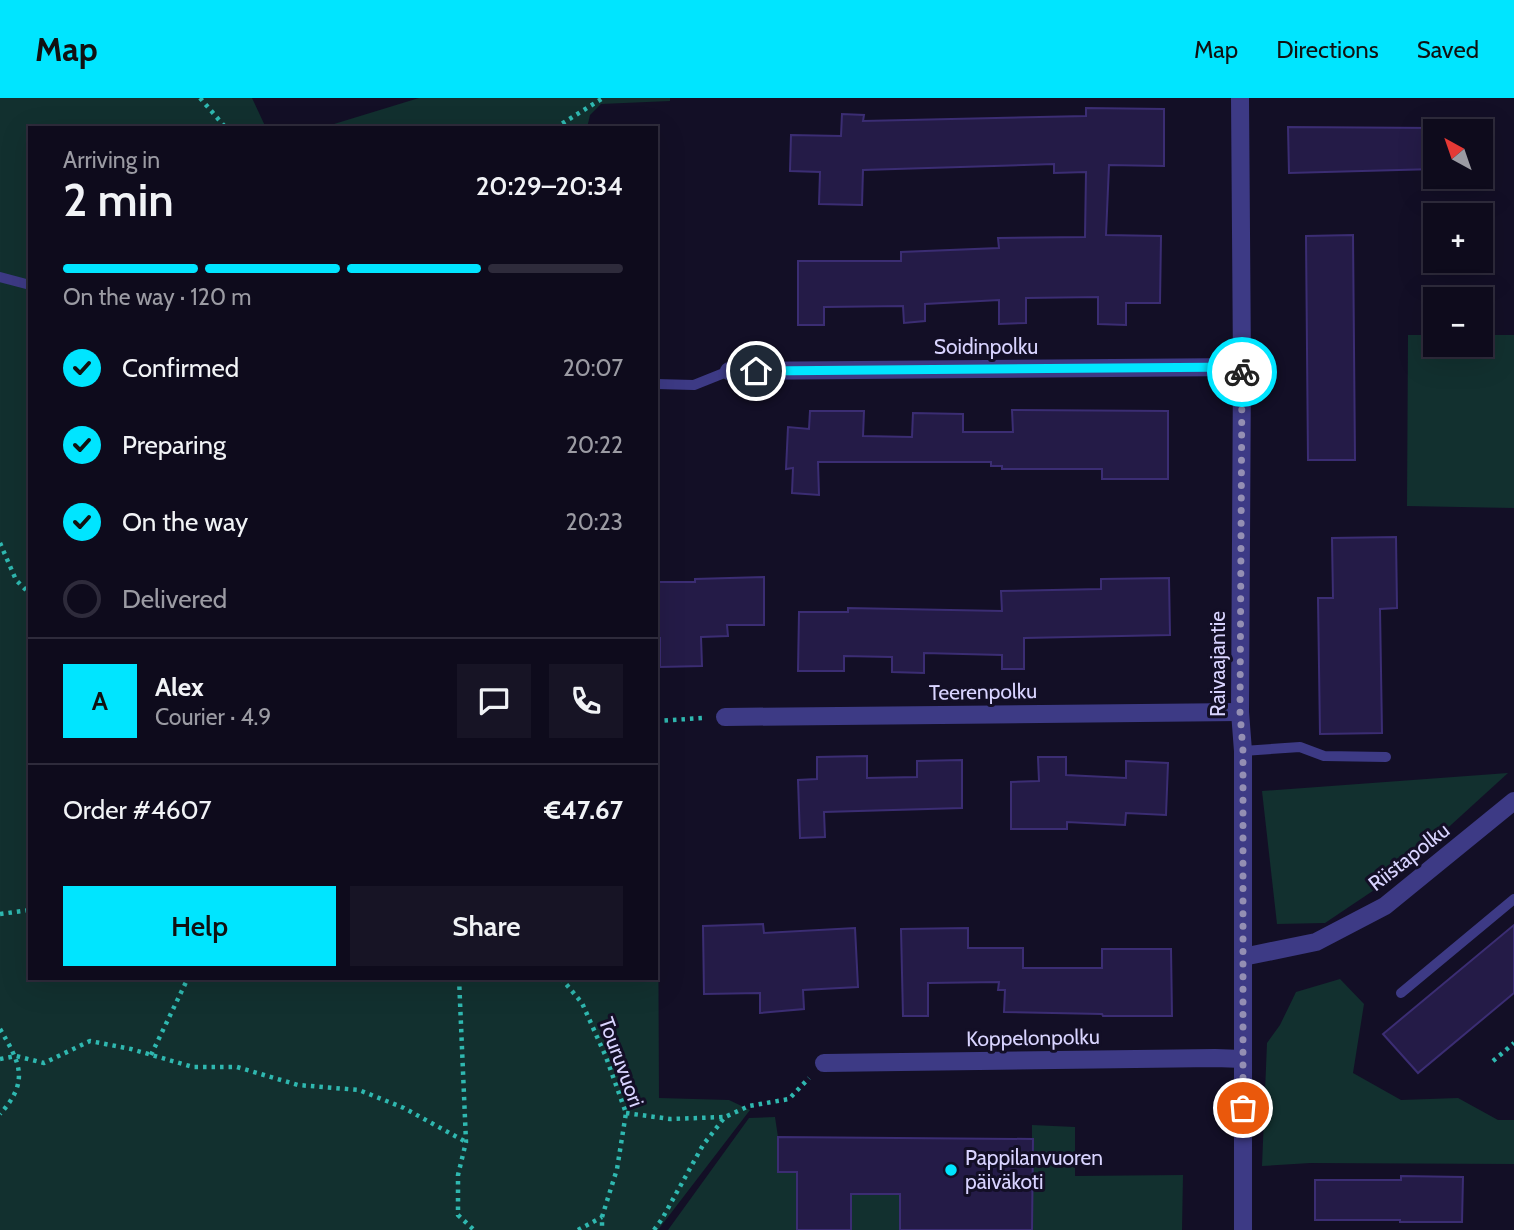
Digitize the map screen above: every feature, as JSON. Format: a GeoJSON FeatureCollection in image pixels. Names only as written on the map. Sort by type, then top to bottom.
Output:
{"type":"FeatureCollection","features":[{"type":"Feature","properties":{"kind":"street","name":"Raivaajantie"},"geometry":{"type":"LineString","coordinates":[[1240,98],[1243,1230]]}},
{"type":"Feature","properties":{"kind":"street","name":"Soidinpolku"},"geometry":{"type":"LineString","coordinates":[[729,371],[1242,367]]}},
{"type":"Feature","properties":{"kind":"street","name":"Teerenpolku"},"geometry":{"type":"LineString","coordinates":[[725,717],[1240,712]]}},
{"type":"Feature","properties":{"kind":"street","name":"Riistapolku"},"geometry":{"type":"LineString","coordinates":[[1243,957],[1316,943],[1385,906],[1514,801]]}},
{"type":"Feature","properties":{"kind":"street","name":"Koppelonpolku"},"geometry":{"type":"LineString","coordinates":[[824,1063],[1243,1059]]}},
{"type":"Feature","properties":{"kind":"lane"},"geometry":{"type":"LineString","coordinates":[[0,277],[28,284]]}},
{"type":"Feature","properties":{"kind":"lane"},"geometry":{"type":"LineString","coordinates":[[658,384],[694,385],[729,371]]}},
{"type":"Feature","properties":{"kind":"lane"},"geometry":{"type":"LineString","coordinates":[[1243,751],[1300,747],[1324,756],[1386,757]]}},
{"type":"Feature","properties":{"kind":"lane"},"geometry":{"type":"LineString","coordinates":[[1401,993],[1514,899]]}},
{"type":"Feature","properties":{"kind":"path"},"geometry":{"type":"LineString","coordinates":[[200,98],[224,126]]}},
{"type":"Feature","properties":{"kind":"path"},"geometry":{"type":"LineString","coordinates":[[558,126],[603,98]]}},
{"type":"Feature","properties":{"kind":"path"},"geometry":{"type":"LineString","coordinates":[[0,543],[16,580],[28,592]]}},
{"type":"Feature","properties":{"kind":"path"},"geometry":{"type":"LineString","coordinates":[[658,721],[725,717]]}},
{"type":"Feature","properties":{"kind":"path"},"geometry":{"type":"LineString","coordinates":[[0,914],[28,910]]}},
{"type":"Feature","properties":{"kind":"path"},"geometry":{"type":"LineString","coordinates":[[151,1055],[187,980]]}},
{"type":"Feature","properties":{"kind":"path"},"geometry":{"type":"LineString","coordinates":[[459,980],[466,1142],[458,1175],[458,1215],[474,1230]]}},
{"type":"Feature","properties":{"kind":"path","name":"Touruvuori"},"geometry":{"type":"LineString","coordinates":[[563,980],[582,1003],[606,1057],[626,1113],[617,1169],[602,1217],[602,1230]]}},
{"type":"Feature","properties":{"kind":"path"},"geometry":{"type":"LineString","coordinates":[[0,1029],[16,1056],[20,1081],[8,1105],[0,1114]]}},
{"type":"Feature","properties":{"kind":"path"},"geometry":{"type":"LineString","coordinates":[[0,1059],[16,1056],[44,1063],[90,1041],[193,1067],[237,1067],[298,1085],[359,1090],[404,1108],[466,1142]]}},
{"type":"Feature","properties":{"kind":"path"},"geometry":{"type":"LineString","coordinates":[[1493,1060],[1514,1043]]}},
{"type":"Feature","properties":{"kind":"path"},"geometry":{"type":"LineString","coordinates":[[626,1113],[670,1119],[725,1117],[749,1106],[789,1099],[824,1063]]}},
{"type":"Feature","properties":{"kind":"path"},"geometry":{"type":"LineString","coordinates":[[654,1230],[703,1144],[725,1117]]}},
{"type":"Feature","properties":{"kind":"path"},"geometry":{"type":"LineString","coordinates":[[578,1230],[602,1217]]}},
{"type":"Feature","properties":{"kind":"green space"},"geometry":{"type":"Polygon","coordinates":[[[0,98],[252,98],[265,126],[28,126],[28,980],[658,980],[658,877],[659,1098],[729,1100],[750,1110],[658,1230],[0,1230],[0,98]]]}},
{"type":"Feature","properties":{"kind":"green space"},"geometry":{"type":"Polygon","coordinates":[[[419,98],[670,98],[670,101],[601,104],[590,115],[587,126],[328,126],[419,98]]]}},
{"type":"Feature","properties":{"kind":"green space"},"geometry":{"type":"Polygon","coordinates":[[[1408,335],[1423,335],[1423,357],[1493,357],[1493,335],[1514,335],[1514,508],[1407,506],[1408,335]]]}},
{"type":"Feature","properties":{"kind":"green space"},"geometry":{"type":"Polygon","coordinates":[[[1508,773],[1395,876],[1325,923],[1277,924],[1262,791],[1508,773]]]}},
{"type":"Feature","properties":{"kind":"green space"},"geometry":{"type":"Polygon","coordinates":[[[1340,979],[1364,1004],[1353,1073],[1401,1100],[1458,1098],[1498,1120],[1514,1120],[1514,1164],[1310,1163],[1262,1166],[1267,1043],[1280,1025],[1296,992],[1340,979]]]}},
{"type":"Feature","properties":{"kind":"green space"},"geometry":{"type":"Polygon","coordinates":[[[775,1117],[778,1137],[797,1172],[797,1230],[668,1230],[749,1118],[775,1117]]]}},
{"type":"Feature","properties":{"kind":"green space"},"geometry":{"type":"Polygon","coordinates":[[[1032,1125],[1075,1127],[1075,1176],[1183,1175],[1182,1230],[1032,1230],[1032,1125]]]}},
{"type":"Feature","properties":{"kind":"green space"},"geometry":{"type":"Polygon","coordinates":[[[851,1194],[900,1194],[900,1230],[851,1230],[851,1194]]]}},
{"type":"Feature","properties":{"kind":"building"},"geometry":{"type":"Polygon","coordinates":[[[1086,108],[1164,109],[1164,166],[1109,165],[1106,235],[1161,236],[1160,303],[1126,303],[1126,325],[1098,324],[1098,297],[1026,298],[1026,323],[999,324],[999,300],[925,304],[925,321],[904,323],[903,306],[824,307],[824,325],[798,325],[798,261],[901,261],[901,252],[999,248],[998,238],[1085,237],[1086,172],[1054,173],[1054,164],[863,170],[862,205],[819,204],[820,172],[790,171],[791,135],[841,136],[842,114],[864,115],[863,121],[1086,116],[1086,108]]]}},
{"type":"Feature","properties":{"kind":"building"},"geometry":{"type":"Polygon","coordinates":[[[1288,127],[1423,128],[1423,169],[1289,173],[1288,127]]]}},
{"type":"Feature","properties":{"kind":"building"},"geometry":{"type":"Polygon","coordinates":[[[1353,235],[1355,460],[1308,460],[1306,236],[1353,235]]]}},
{"type":"Feature","properties":{"kind":"building"},"geometry":{"type":"Polygon","coordinates":[[[1012,410],[1168,411],[1168,479],[1102,479],[1102,469],[1002,469],[1002,466],[991,466],[991,462],[818,462],[819,495],[792,493],[793,468],[786,469],[788,427],[809,429],[810,411],[864,411],[863,436],[912,437],[913,413],[963,414],[963,432],[1013,432],[1012,410]]]}},
{"type":"Feature","properties":{"kind":"building"},"geometry":{"type":"Polygon","coordinates":[[[1396,537],[1397,608],[1380,609],[1382,733],[1320,734],[1318,598],[1333,598],[1332,538],[1396,537]]]}},
{"type":"Feature","properties":{"kind":"building"},"geometry":{"type":"Polygon","coordinates":[[[764,577],[764,625],[727,625],[728,636],[701,637],[702,666],[660,667],[658,582],[695,582],[695,579],[764,577]]]}},
{"type":"Feature","properties":{"kind":"building"},"geometry":{"type":"Polygon","coordinates":[[[1169,578],[1170,635],[1024,638],[1024,669],[1002,669],[1002,655],[924,653],[924,673],[892,672],[892,657],[844,656],[844,671],[798,671],[799,612],[848,612],[848,608],[1002,611],[1001,591],[1101,589],[1101,579],[1169,578]]]}},
{"type":"Feature","properties":{"kind":"building"},"geometry":{"type":"Polygon","coordinates":[[[867,756],[867,778],[917,777],[917,761],[962,760],[962,808],[824,812],[825,837],[800,838],[798,780],[817,779],[817,757],[867,756]]]}},
{"type":"Feature","properties":{"kind":"building"},"geometry":{"type":"Polygon","coordinates":[[[1038,757],[1066,757],[1066,775],[1126,778],[1126,761],[1168,763],[1166,815],[1126,813],[1125,825],[1067,822],[1067,829],[1011,829],[1011,782],[1039,781],[1038,757]]]}},
{"type":"Feature","properties":{"kind":"building"},"geometry":{"type":"Polygon","coordinates":[[[763,924],[764,933],[855,928],[858,987],[803,990],[804,1009],[760,1013],[760,993],[704,994],[703,926],[763,924]]]}},
{"type":"Feature","properties":{"kind":"building"},"geometry":{"type":"Polygon","coordinates":[[[1514,925],[1514,993],[1418,1073],[1383,1034],[1514,925]]]}},
{"type":"Feature","properties":{"kind":"building"},"geometry":{"type":"Polygon","coordinates":[[[968,928],[968,948],[1023,948],[1023,968],[1102,968],[1102,949],[1171,949],[1172,1016],[1004,1012],[1005,990],[998,990],[999,982],[928,983],[928,1016],[903,1016],[901,929],[968,928]]]}},
{"type":"Feature","properties":{"kind":"building"},"geometry":{"type":"Polygon","coordinates":[[[778,1137],[1033,1139],[1032,1230],[900,1230],[900,1194],[851,1194],[851,1230],[797,1230],[797,1172],[778,1172],[778,1137]]]}},
{"type":"Feature","properties":{"kind":"building"},"geometry":{"type":"Polygon","coordinates":[[[1401,1176],[1463,1177],[1462,1222],[1315,1220],[1315,1180],[1401,1180],[1401,1176]]]}},
{"type":"Feature","properties":{"kind":"way so far"},"geometry":{"type":"LineString","coordinates":[[1242,372],[1240,712],[1243,751],[1243,1108]]}},
{"type":"Feature","properties":{"kind":"place","name":"Pappilanvuoren päiväkoti"},"geometry":{"type":"Point","coordinates":[951,1170]}},
{"type":"Feature","properties":{"kind":"route"},"geometry":{"type":"LineString","coordinates":[[756,371],[1242,367],[1242,372]]}}]}
